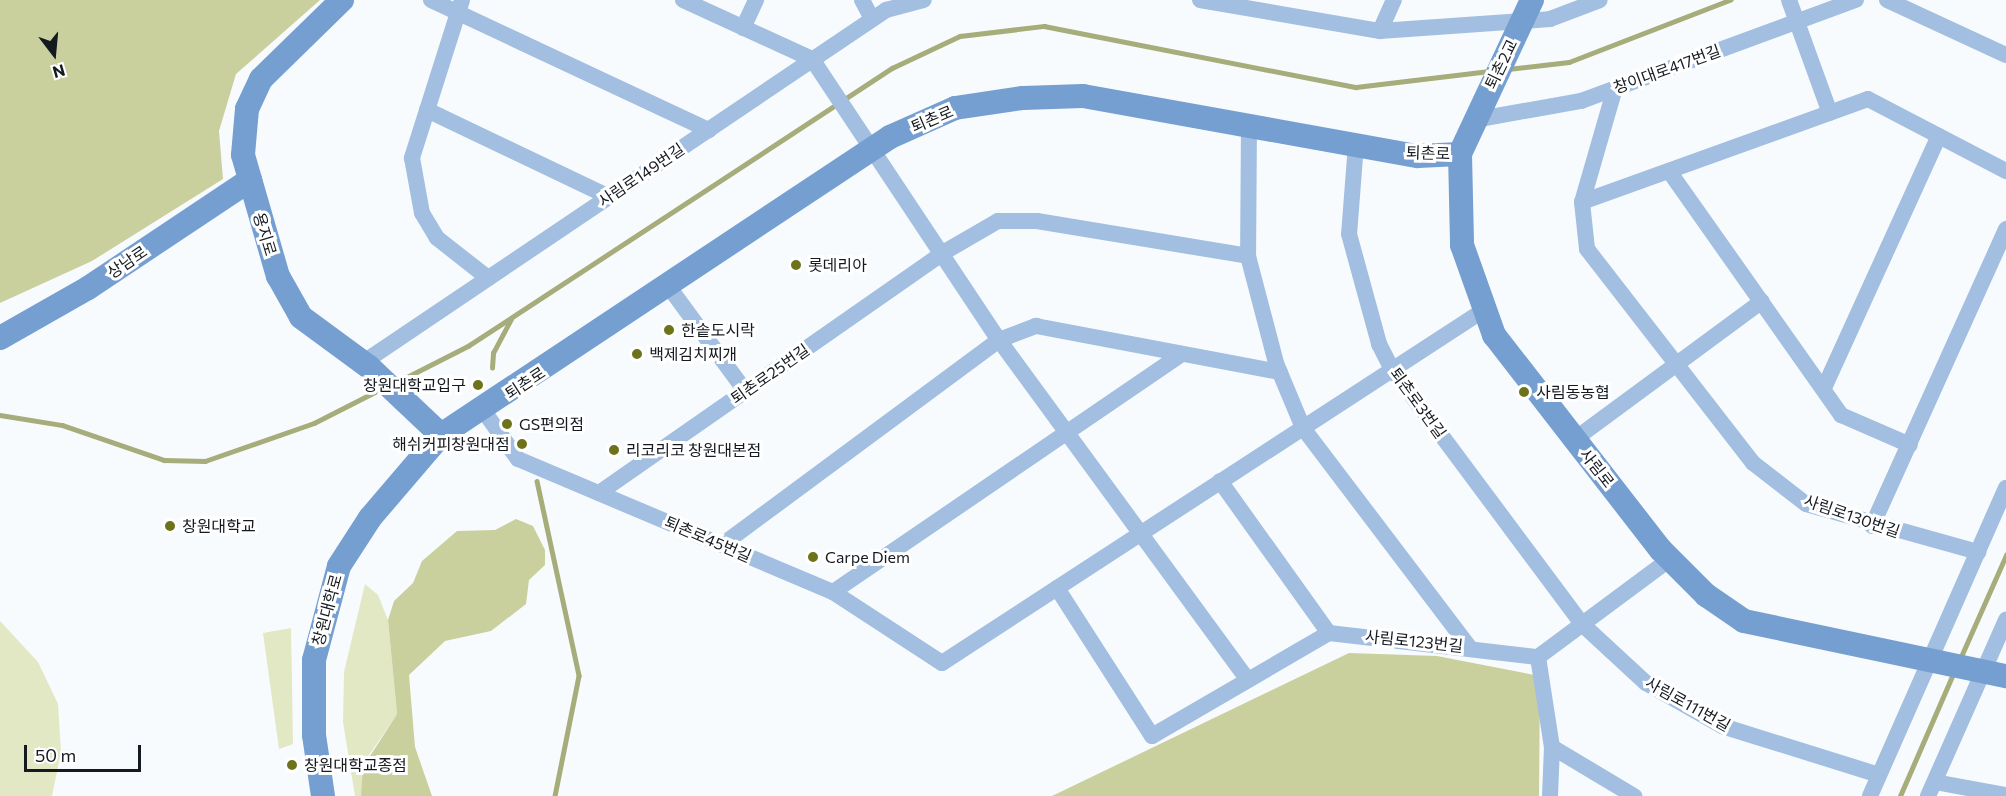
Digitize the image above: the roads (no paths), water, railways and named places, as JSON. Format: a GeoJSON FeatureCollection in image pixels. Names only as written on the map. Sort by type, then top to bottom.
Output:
{"type":"FeatureCollection","features":[{"type":"Feature","properties":{"kind":"street","name":"용지로"},"geometry":{"type":"LineString","coordinates":[[342,0],[261,79],[247,109],[243,155],[278,276],[302,317],[367,364],[410,408],[441,435]]}},
{"type":"Feature","properties":{"kind":"street"},"geometry":{"type":"LineString","coordinates":[[431,0],[460,6],[709,130]]}},
{"type":"Feature","properties":{"kind":"street"},"geometry":{"type":"LineString","coordinates":[[683,0],[816,65],[867,145],[999,340],[1248,680]]}},
{"type":"Feature","properties":{"kind":"street"},"geometry":{"type":"LineString","coordinates":[[743,28],[756,0]]}},
{"type":"Feature","properties":{"kind":"street"},"geometry":{"type":"LineString","coordinates":[[861,0],[872,19]]}},
{"type":"Feature","properties":{"kind":"street","name":"사림로149번길"},"geometry":{"type":"LineString","coordinates":[[367,364],[609,196],[709,130],[816,65],[872,19],[924,0]]}},
{"type":"Feature","properties":{"kind":"street"},"geometry":{"type":"LineString","coordinates":[[1200,0],[1380,32],[1525,14],[1550,19],[1600,0]]}},
{"type":"Feature","properties":{"kind":"street"},"geometry":{"type":"LineString","coordinates":[[1380,32],[1394,0]]}},
{"type":"Feature","properties":{"kind":"street"},"geometry":{"type":"LineString","coordinates":[[1789,0],[1830,113]]}},
{"type":"Feature","properties":{"kind":"street","name":"창이대로417번길"},"geometry":{"type":"LineString","coordinates":[[1478,112],[1581,101],[1796,19],[1856,0]]}},
{"type":"Feature","properties":{"kind":"street"},"geometry":{"type":"LineString","coordinates":[[1887,0],[2006,55]]}},
{"type":"Feature","properties":{"kind":"street"},"geometry":{"type":"LineString","coordinates":[[460,6],[412,158],[422,213],[437,238],[488,278]]}},
{"type":"Feature","properties":{"kind":"street","name":"퇴촌2교"},"geometry":{"type":"LineString","coordinates":[[1478,112],[1525,14]]}},
{"type":"Feature","properties":{"kind":"street","name":"사림로130번길"},"geometry":{"type":"LineString","coordinates":[[1615,88],[1582,202],[1587,249],[1753,463],[1806,504],[1872,526],[1978,552]]}},
{"type":"Feature","properties":{"kind":"street","name":"퇴촌로"},"geometry":{"type":"LineString","coordinates":[[483,410],[669,287],[867,145],[955,108],[1023,98],[1083,96],[1249,123],[1418,156],[1460,154]]}},
{"type":"Feature","properties":{"kind":"street"},"geometry":{"type":"LineString","coordinates":[[1582,202],[1868,99],[2006,171]]}},
{"type":"Feature","properties":{"kind":"street"},"geometry":{"type":"LineString","coordinates":[[427,110],[609,196]]}},
{"type":"Feature","properties":{"kind":"street","name":"사림로"},"geometry":{"type":"LineString","coordinates":[[1478,112],[1460,154],[1462,245],[1494,335],[1670,559],[1706,595],[1744,621],[1974,668]]}},
{"type":"Feature","properties":{"kind":"street"},"geometry":{"type":"LineString","coordinates":[[1249,123],[1248,256],[1280,372],[1303,428],[1469,647]]}},
{"type":"Feature","properties":{"kind":"street"},"geometry":{"type":"LineString","coordinates":[[1824,388],[1939,136]]}},
{"type":"Feature","properties":{"kind":"street","name":"퇴촌로3번길"},"geometry":{"type":"LineString","coordinates":[[1356,144],[1349,234],[1366,310],[1392,369],[1582,624]]}},
{"type":"Feature","properties":{"kind":"street"},"geometry":{"type":"LineString","coordinates":[[1669,171],[1824,388],[1841,416],[1910,445]]}},
{"type":"Feature","properties":{"kind":"street","name":"상남로"},"geometry":{"type":"LineString","coordinates":[[0,338],[88,288],[250,180]]}},
{"type":"Feature","properties":{"kind":"street","name":"퇴촌로25번길"},"geometry":{"type":"LineString","coordinates":[[599,493],[941,255],[998,221],[1037,221],[1248,256]]}},
{"type":"Feature","properties":{"kind":"street"},"geometry":{"type":"LineString","coordinates":[[1872,526],[2006,229]]}},
{"type":"Feature","properties":{"kind":"street"},"geometry":{"type":"LineString","coordinates":[[669,287],[745,392]]}},
{"type":"Feature","properties":{"kind":"street"},"geometry":{"type":"LineString","coordinates":[[1575,439],[1762,301]]}},
{"type":"Feature","properties":{"kind":"street"},"geometry":{"type":"LineString","coordinates":[[1220,481],[1329,633],[1152,736],[1057,588],[1220,481],[1303,428],[1392,369],[1484,310]]}},
{"type":"Feature","properties":{"kind":"street"},"geometry":{"type":"LineString","coordinates":[[722,545],[999,340],[1036,326],[1280,372]]}},
{"type":"Feature","properties":{"kind":"street"},"geometry":{"type":"LineString","coordinates":[[833,592],[1182,354]]}},
{"type":"Feature","properties":{"kind":"street","name":"창원대학로"},"geometry":{"type":"LineString","coordinates":[[323,796],[314,735],[314,660],[339,566],[370,518],[441,435],[483,410]]}},
{"type":"Feature","properties":{"kind":"street","name":"퇴촌로45번길"},"geometry":{"type":"LineString","coordinates":[[483,410],[518,459],[833,592],[942,663],[1057,588]]}},
{"type":"Feature","properties":{"kind":"street"},"geometry":{"type":"LineString","coordinates":[[1870,796],[2006,488]]}},
{"type":"Feature","properties":{"kind":"street"},"geometry":{"type":"LineString","coordinates":[[1550,796],[1552,747],[1538,657],[1670,559]]}},
{"type":"Feature","properties":{"kind":"street"},"geometry":{"type":"LineString","coordinates":[[2006,620],[1974,668],[1931,789],[2006,795]]}},
{"type":"Feature","properties":{"kind":"street","name":"사림로111번길"},"geometry":{"type":"LineString","coordinates":[[1582,624],[1646,683],[1722,726],[1879,775]]}},
{"type":"Feature","properties":{"kind":"street","name":"사림로123번길"},"geometry":{"type":"LineString","coordinates":[[1329,633],[1469,647],[1538,657]]}},
{"type":"Feature","properties":{"kind":"street"},"geometry":{"type":"LineString","coordinates":[[1974,668],[2006,676]]}},
{"type":"Feature","properties":{"kind":"street"},"geometry":{"type":"LineString","coordinates":[[1552,747],[1634,796]]}},
{"type":"Feature","properties":{"kind":"waterway"},"geometry":{"type":"LineString","coordinates":[[1508,69],[1569,62],[1730,0]]}},
{"type":"Feature","properties":{"kind":"waterway"},"geometry":{"type":"LineString","coordinates":[[397,382],[468,346],[892,68],[960,36],[1044,26],[1356,87],[1491,71]]}},
{"type":"Feature","properties":{"kind":"waterway"},"geometry":{"type":"LineString","coordinates":[[492,368],[493,353],[511,319]]}},
{"type":"Feature","properties":{"kind":"waterway"},"geometry":{"type":"LineString","coordinates":[[0,415],[62,425],[164,460],[205,461],[314,423],[381,389]]}},
{"type":"Feature","properties":{"kind":"waterway"},"geometry":{"type":"LineString","coordinates":[[537,481],[579,676],[555,796]]}},
{"type":"Feature","properties":{"kind":"waterway"},"geometry":{"type":"LineString","coordinates":[[1960,659],[2006,555]]}},
{"type":"Feature","properties":{"kind":"waterway"},"geometry":{"type":"LineString","coordinates":[[1900,796],[1954,672]]}},
{"type":"Feature","properties":{"kind":"place","name":"롯데리아"},"geometry":{"type":"Point","coordinates":[796,265]}},
{"type":"Feature","properties":{"kind":"place","name":"한솥도시락"},"geometry":{"type":"Point","coordinates":[669,330]}},
{"type":"Feature","properties":{"kind":"place","name":"백제김치찌개"},"geometry":{"type":"Point","coordinates":[637,354]}},
{"type":"Feature","properties":{"kind":"place","name":"창원대학교입구"},"geometry":{"type":"Point","coordinates":[478,385]}},
{"type":"Feature","properties":{"kind":"place","name":"사림동농협"},"geometry":{"type":"Point","coordinates":[1524,392]}},
{"type":"Feature","properties":{"kind":"place","name":"GS편의점"},"geometry":{"type":"Point","coordinates":[507,424]}},
{"type":"Feature","properties":{"kind":"place","name":"해쉬커피창원대점"},"geometry":{"type":"Point","coordinates":[522,444]}},
{"type":"Feature","properties":{"kind":"place","name":"리코리코 창원대본점"},"geometry":{"type":"Point","coordinates":[614,450]}},
{"type":"Feature","properties":{"kind":"place","name":"창원대학교"},"geometry":{"type":"Point","coordinates":[170,526]}},
{"type":"Feature","properties":{"kind":"place","name":"Carpe Diem"},"geometry":{"type":"Point","coordinates":[813,557]}},
{"type":"Feature","properties":{"kind":"place","name":"창원대학교종점"},"geometry":{"type":"Point","coordinates":[292,765]}}]}
